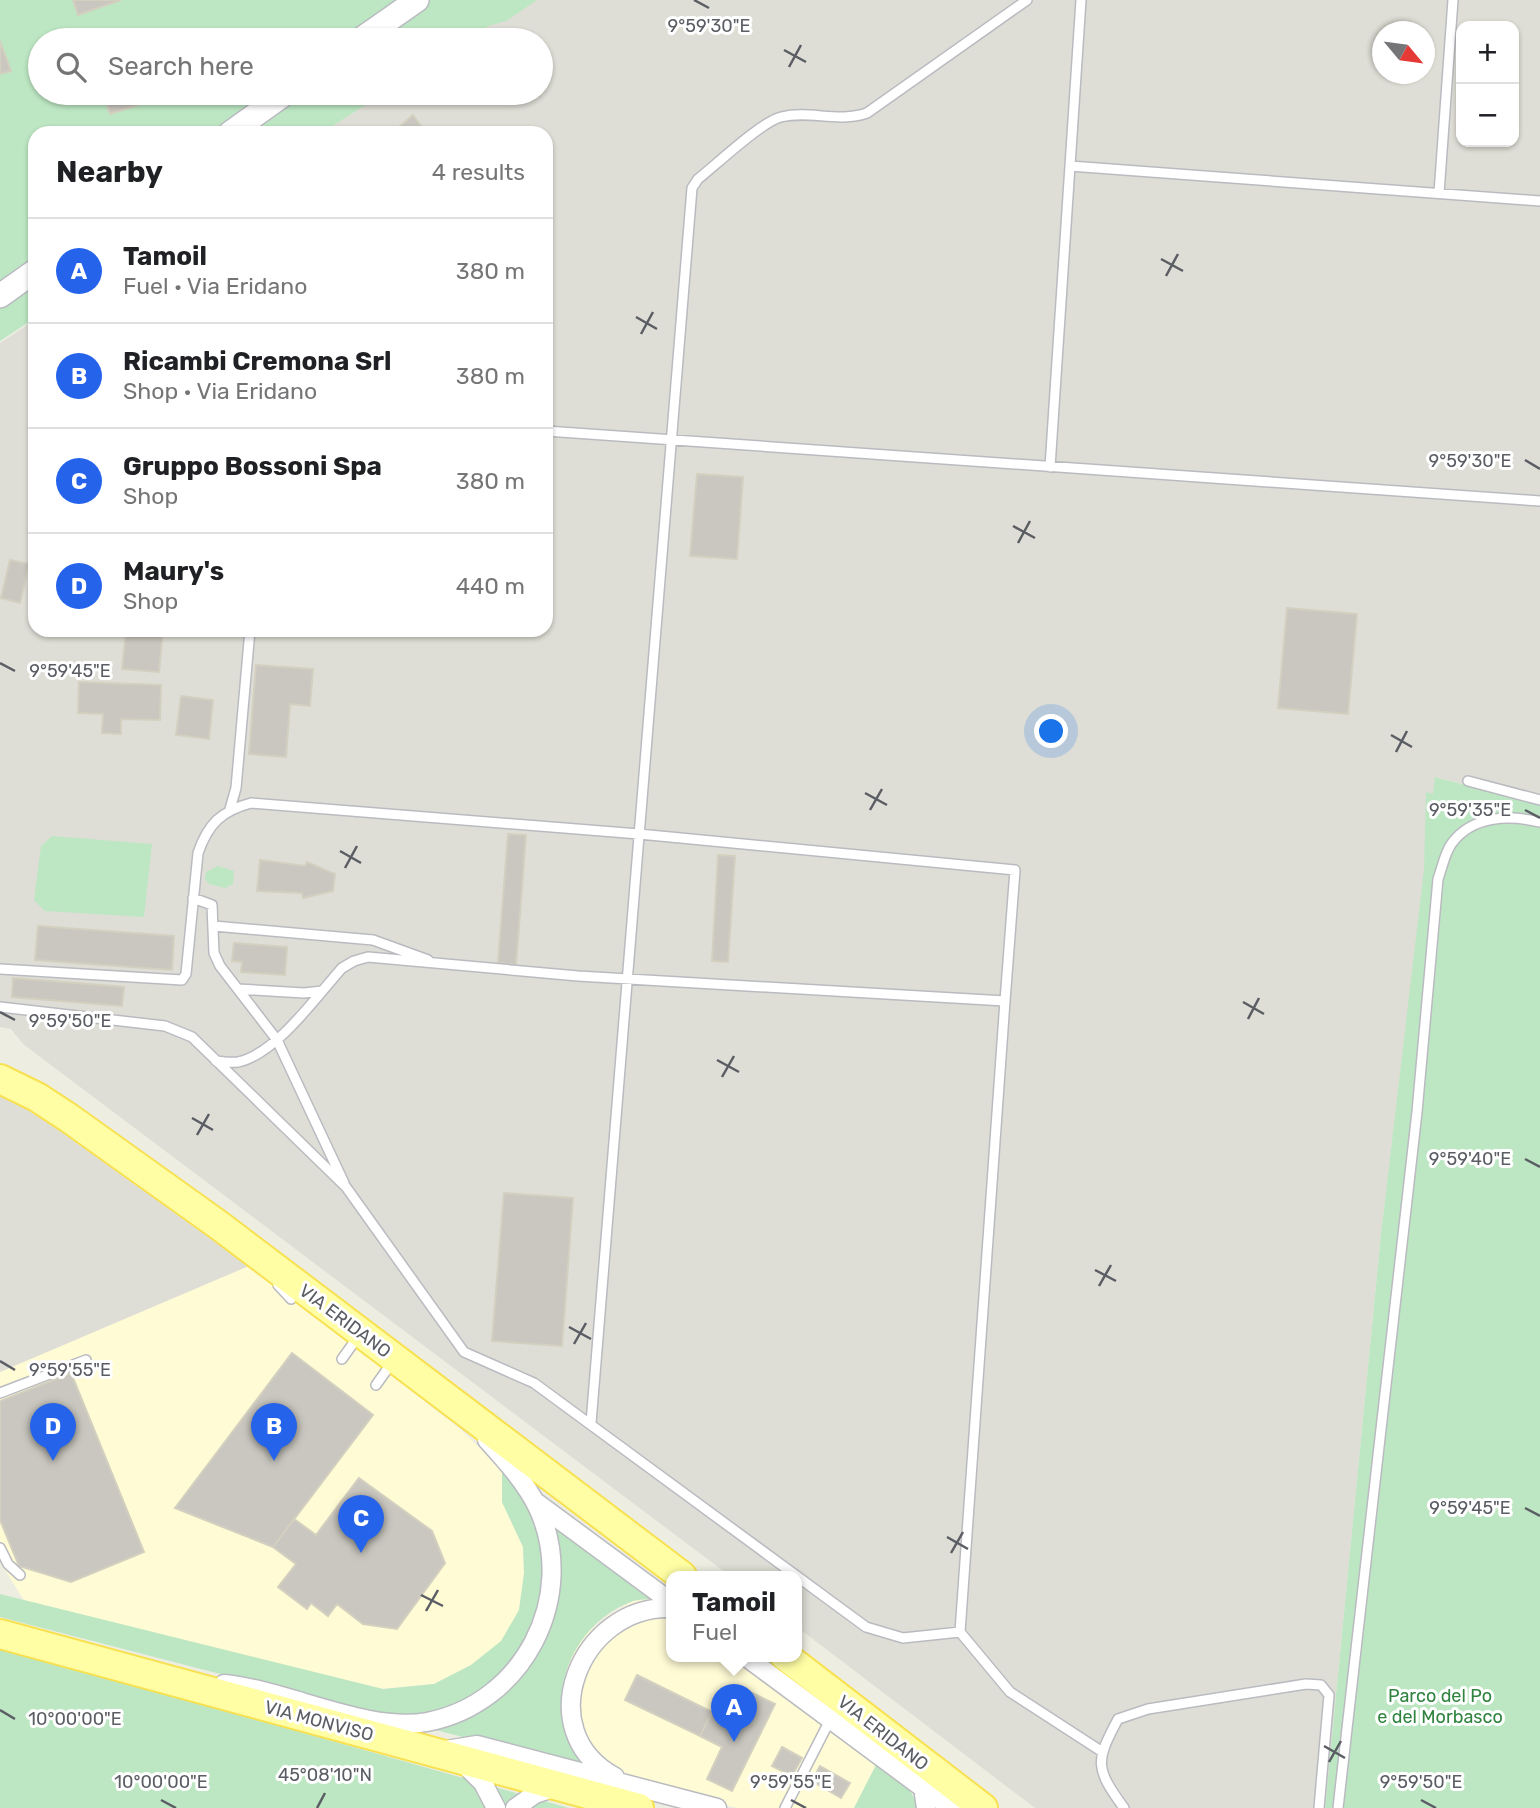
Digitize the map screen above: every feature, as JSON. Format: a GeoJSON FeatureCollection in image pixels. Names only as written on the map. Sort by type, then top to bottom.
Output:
{"type":"FeatureCollection","features":[{"type":"Feature","properties":{"kind":"main road","name":"VIA ERIDANO"},"geometry":{"type":"LineString","coordinates":[[0,1079],[37,1097],[69,1118],[258,1255],[675,1571]]}},
{"type":"Feature","properties":{"kind":"main road","name":"VIA MONVISO"},"geometry":{"type":"LineString","coordinates":[[0,1634],[557,1786],[635,1797]]}},
{"type":"Feature","properties":{"kind":"main road","name":"VIA ERIDANO"},"geometry":{"type":"LineString","coordinates":[[793,1662],[983,1808]]}},
{"type":"Feature","properties":{"kind":"street"},"geometry":{"type":"LineString","coordinates":[[377,28],[417,0]]}},
{"type":"Feature","properties":{"kind":"street"},"geometry":{"type":"LineString","coordinates":[[240,126],[269,105]]}},
{"type":"Feature","properties":{"kind":"street"},"geometry":{"type":"LineString","coordinates":[[0,296],[28,276]]}},
{"type":"Feature","properties":{"kind":"street"},"geometry":{"type":"LineString","coordinates":[[168,1679],[249,1687],[377,1721],[402,1723],[427,1722],[486,1699],[529,1652],[543,1625],[550,1600],[552,1555],[534,1501],[509,1466],[437,1391]]}},
{"type":"Feature","properties":{"kind":"street"},"geometry":{"type":"LineString","coordinates":[[534,1501],[666,1598]]}},
{"type":"Feature","properties":{"kind":"street"},"geometry":{"type":"LineString","coordinates":[[635,1797],[601,1769],[577,1737],[572,1716],[576,1674],[599,1636],[615,1622],[637,1612],[666,1609]]}},
{"type":"Feature","properties":{"kind":"street"},"geometry":{"type":"LineString","coordinates":[[753,1662],[952,1808]]}},
{"type":"Feature","properties":{"kind":"street"},"geometry":{"type":"LineString","coordinates":[[446,1756],[477,1745],[635,1797],[717,1808]]}},
{"type":"Feature","properties":{"kind":"street"},"geometry":{"type":"LineString","coordinates":[[446,1756],[483,1783],[496,1808]]}},
{"type":"Feature","properties":{"kind":"street"},"geometry":{"type":"LineString","coordinates":[[515,1808],[535,1794],[557,1786]]}},
{"type":"Feature","properties":{"kind":"street"},"geometry":{"type":"LineString","coordinates":[[923,1788],[926,1808]]}},
{"type":"Feature","properties":{"kind":"lane"},"geometry":{"type":"LineString","coordinates":[[591,1423],[694,183],[779,118],[845,119],[867,113],[1027,0]]}},
{"type":"Feature","properties":{"kind":"lane"},"geometry":{"type":"LineString","coordinates":[[1050,467],[1081,0]]}},
{"type":"Feature","properties":{"kind":"lane"},"geometry":{"type":"LineString","coordinates":[[1439,193],[1453,0]]}},
{"type":"Feature","properties":{"kind":"lane"},"geometry":{"type":"LineString","coordinates":[[1070,166],[1540,201]]}},
{"type":"Feature","properties":{"kind":"lane"},"geometry":{"type":"LineString","coordinates":[[553,432],[1540,501]]}},
{"type":"Feature","properties":{"kind":"lane"},"geometry":{"type":"LineString","coordinates":[[230,809],[236,788],[249,637]]}},
{"type":"Feature","properties":{"kind":"lane"},"geometry":{"type":"LineString","coordinates":[[1468,781],[1540,800]]}},
{"type":"Feature","properties":{"kind":"lane"},"geometry":{"type":"LineString","coordinates":[[0,968],[175,982],[182,980],[186,974],[198,853],[204,835],[215,819],[230,809],[251,803],[639,834],[1015,870],[960,1632],[1010,1692],[1101,1751]]}},
{"type":"Feature","properties":{"kind":"lane"},"geometry":{"type":"LineString","coordinates":[[1338,1808],[1417,1112],[1438,879],[1451,844],[1483,821],[1516,816],[1540,821]]}},
{"type":"Feature","properties":{"kind":"lane"},"geometry":{"type":"LineString","coordinates":[[193,898],[212,905],[214,953],[276,1040],[346,1188]]}},
{"type":"Feature","properties":{"kind":"lane"},"geometry":{"type":"LineString","coordinates":[[214,926],[373,940],[440,965]]}},
{"type":"Feature","properties":{"kind":"lane"},"geometry":{"type":"LineString","coordinates":[[216,1061],[236,1062],[254,1056],[276,1040],[342,968],[368,957],[578,976],[627,976],[1005,1001]]}},
{"type":"Feature","properties":{"kind":"lane"},"geometry":{"type":"LineString","coordinates":[[238,989],[304,993],[322,991]]}},
{"type":"Feature","properties":{"kind":"lane"},"geometry":{"type":"LineString","coordinates":[[0,1007],[165,1026],[192,1037],[346,1188],[464,1352],[534,1383],[791,1571]]}},
{"type":"Feature","properties":{"kind":"lane"},"geometry":{"type":"LineString","coordinates":[[258,1255],[263,1269],[291,1299]]}},
{"type":"Feature","properties":{"kind":"lane"},"geometry":{"type":"LineString","coordinates":[[342,1359],[352,1345]]}},
{"type":"Feature","properties":{"kind":"lane"},"geometry":{"type":"LineString","coordinates":[[0,1393],[86,1360]]}},
{"type":"Feature","properties":{"kind":"lane"},"geometry":{"type":"LineString","coordinates":[[376,1385],[386,1371]]}},
{"type":"Feature","properties":{"kind":"lane"},"geometry":{"type":"LineString","coordinates":[[0,1548],[8,1564],[20,1575]]}},
{"type":"Feature","properties":{"kind":"lane"},"geometry":{"type":"LineString","coordinates":[[802,1579],[866,1626],[903,1638],[960,1632]]}},
{"type":"Feature","properties":{"kind":"lane"},"geometry":{"type":"LineString","coordinates":[[1124,1808],[1103,1779],[1101,1751],[1118,1719],[1148,1709],[1306,1684],[1321,1685],[1329,1695],[1319,1808]]}},
{"type":"Feature","properties":{"kind":"lane"},"geometry":{"type":"LineString","coordinates":[[785,1808],[830,1720]]}},
{"type":"Feature","properties":{"kind":"shaded area"},"geometry":{"type":"Polygon","coordinates":[[[527,0],[1540,0],[1540,805],[1436,777],[1381,1234],[1325,1808],[1035,1808],[802,1631],[802,1571],[723,1571],[23,1044],[11,1029],[0,1027],[0,343],[28,325],[28,637],[553,637],[553,126],[333,126],[365,105],[553,105],[553,28],[484,28],[527,0]]]}},
{"type":"Feature","properties":{"kind":"shaded area"},"geometry":{"type":"Polygon","coordinates":[[[0,1091],[31,1102],[251,1265],[0,1372],[0,1091]]]}},
{"type":"Feature","properties":{"kind":"shaded area"},"geometry":{"type":"Polygon","coordinates":[[[251,1265],[460,1429],[502,1469],[502,1502],[523,1547],[524,1573],[519,1610],[502,1641],[471,1665],[434,1684],[383,1689],[25,1602],[0,1562],[0,1372],[251,1265]]]}},
{"type":"Feature","properties":{"kind":"shaded area"},"geometry":{"type":"Polygon","coordinates":[[[660,1598],[666,1602],[666,1662],[744,1662],[877,1763],[854,1808],[737,1808],[598,1772],[576,1753],[563,1724],[560,1688],[570,1657],[587,1633],[609,1615],[633,1601],[660,1598]]]}},
{"type":"Feature","properties":{"kind":"green space"},"geometry":{"type":"Polygon","coordinates":[[[0,0],[537,0],[506,21],[485,28],[28,28],[28,105],[365,105],[333,126],[28,126],[28,323],[0,341],[0,0]]]}},
{"type":"Feature","properties":{"kind":"green space","name":"Parco del Po e del Morbasco"},"geometry":{"type":"Polygon","coordinates":[[[1435,777],[1540,805],[1540,1808],[1325,1808],[1381,1234],[1424,869],[1426,792],[1433,794],[1435,777]]]}},
{"type":"Feature","properties":{"kind":"green space"},"geometry":{"type":"Polygon","coordinates":[[[52,836],[152,844],[144,917],[45,911],[34,900],[41,846],[52,836]]]}},
{"type":"Feature","properties":{"kind":"green space"},"geometry":{"type":"Polygon","coordinates":[[[218,866],[234,871],[233,884],[225,888],[209,884],[205,879],[206,872],[218,866]]]}},
{"type":"Feature","properties":{"kind":"green space"},"geometry":{"type":"Polygon","coordinates":[[[502,1469],[660,1598],[633,1601],[602,1618],[579,1644],[565,1676],[562,1710],[569,1739],[574,1750],[598,1772],[0,1617],[0,1594],[383,1689],[434,1684],[471,1665],[501,1641],[519,1610],[524,1573],[523,1547],[502,1502],[502,1469]]]}},
{"type":"Feature","properties":{"kind":"green space"},"geometry":{"type":"Polygon","coordinates":[[[0,1647],[569,1808],[0,1808],[0,1647]]]}},
{"type":"Feature","properties":{"kind":"green space"},"geometry":{"type":"Polygon","coordinates":[[[877,1763],[909,1787],[918,1808],[854,1808],[877,1763]]]}},
{"type":"Feature","properties":{"kind":"building"},"geometry":{"type":"Polygon","coordinates":[[[73,0],[121,0],[78,15],[73,0]]]}},
{"type":"Feature","properties":{"kind":"building"},"geometry":{"type":"Polygon","coordinates":[[[0,41],[11,71],[0,74],[0,41]]]}},
{"type":"Feature","properties":{"kind":"building"},"geometry":{"type":"Polygon","coordinates":[[[107,105],[138,105],[110,114],[107,105]]]}},
{"type":"Feature","properties":{"kind":"building"},"geometry":{"type":"Polygon","coordinates":[[[413,115],[421,126],[400,126],[413,115]]]}},
{"type":"Feature","properties":{"kind":"building"},"geometry":{"type":"Polygon","coordinates":[[[697,474],[743,477],[737,559],[690,556],[697,474]]]}},
{"type":"Feature","properties":{"kind":"building"},"geometry":{"type":"Polygon","coordinates":[[[10,560],[28,564],[20,603],[1,598],[10,560]]]}},
{"type":"Feature","properties":{"kind":"building"},"geometry":{"type":"Polygon","coordinates":[[[1287,608],[1357,614],[1348,714],[1278,708],[1287,608]]]}},
{"type":"Feature","properties":{"kind":"building"},"geometry":{"type":"Polygon","coordinates":[[[125,637],[162,637],[159,672],[122,669],[125,637]]]}},
{"type":"Feature","properties":{"kind":"building"},"geometry":{"type":"Polygon","coordinates":[[[256,665],[313,669],[310,706],[290,704],[286,757],[249,754],[256,665]]]}},
{"type":"Feature","properties":{"kind":"building"},"geometry":{"type":"Polygon","coordinates":[[[79,682],[161,685],[160,720],[121,719],[121,734],[102,733],[103,714],[78,713],[79,682]]]}},
{"type":"Feature","properties":{"kind":"building"},"geometry":{"type":"Polygon","coordinates":[[[181,696],[213,700],[209,739],[176,735],[181,696]]]}},
{"type":"Feature","properties":{"kind":"building"},"geometry":{"type":"Polygon","coordinates":[[[508,834],[526,835],[516,965],[498,963],[508,834]]]}},
{"type":"Feature","properties":{"kind":"building"},"geometry":{"type":"Polygon","coordinates":[[[718,855],[735,856],[728,962],[712,961],[718,855]]]}},
{"type":"Feature","properties":{"kind":"building"},"geometry":{"type":"Polygon","coordinates":[[[260,860],[305,866],[307,862],[335,874],[333,891],[303,898],[302,893],[257,891],[260,860]]]}},
{"type":"Feature","properties":{"kind":"building"},"geometry":{"type":"Polygon","coordinates":[[[38,926],[174,936],[172,970],[35,960],[38,926]]]}},
{"type":"Feature","properties":{"kind":"building"},"geometry":{"type":"Polygon","coordinates":[[[234,943],[287,947],[285,975],[241,972],[242,962],[232,961],[234,943]]]}},
{"type":"Feature","properties":{"kind":"building"},"geometry":{"type":"Polygon","coordinates":[[[13,978],[124,987],[122,1006],[12,997],[13,978]]]}},
{"type":"Feature","properties":{"kind":"building"},"geometry":{"type":"Polygon","coordinates":[[[504,1193],[573,1198],[562,1346],[492,1341],[504,1193]]]}},
{"type":"Feature","properties":{"kind":"building"},"geometry":{"type":"Polygon","coordinates":[[[292,1353],[373,1415],[273,1547],[175,1508],[292,1353]]]}},
{"type":"Feature","properties":{"kind":"building"},"geometry":{"type":"Polygon","coordinates":[[[71,1373],[144,1552],[71,1582],[19,1566],[0,1520],[0,1401],[71,1373]]]}},
{"type":"Feature","properties":{"kind":"building"},"geometry":{"type":"Polygon","coordinates":[[[359,1478],[432,1531],[445,1563],[397,1629],[363,1624],[337,1604],[328,1616],[311,1603],[307,1609],[278,1587],[296,1564],[273,1547],[294,1519],[316,1535],[359,1478]]]}},
{"type":"Feature","properties":{"kind":"building"},"geometry":{"type":"Polygon","coordinates":[[[637,1675],[712,1712],[700,1736],[625,1700],[637,1675]]]}},
{"type":"Feature","properties":{"kind":"building"},"geometry":{"type":"Polygon","coordinates":[[[750,1692],[775,1704],[732,1791],[707,1779],[722,1747],[700,1736],[712,1712],[735,1723],[750,1692]]]}},
{"type":"Feature","properties":{"kind":"building"},"geometry":{"type":"Polygon","coordinates":[[[782,1747],[802,1758],[792,1776],[772,1766],[782,1747]]]}},
{"type":"Feature","properties":{"kind":"building"},"geometry":{"type":"Polygon","coordinates":[[[820,1766],[850,1783],[841,1798],[812,1781],[820,1766]]]}},
{"type":"Feature","properties":{"kind":"place","name":"Maury's"},"geometry":{"type":"Point","coordinates":[53,1461]}},
{"type":"Feature","properties":{"kind":"place","name":"Ricambi Cremona Srl"},"geometry":{"type":"Point","coordinates":[274,1461]}},
{"type":"Feature","properties":{"kind":"place","name":"Gruppo Bossoni Spa"},"geometry":{"type":"Point","coordinates":[361,1553]}},
{"type":"Feature","properties":{"kind":"place","name":"Tamoil"},"geometry":{"type":"Point","coordinates":[734,1742]}}]}
